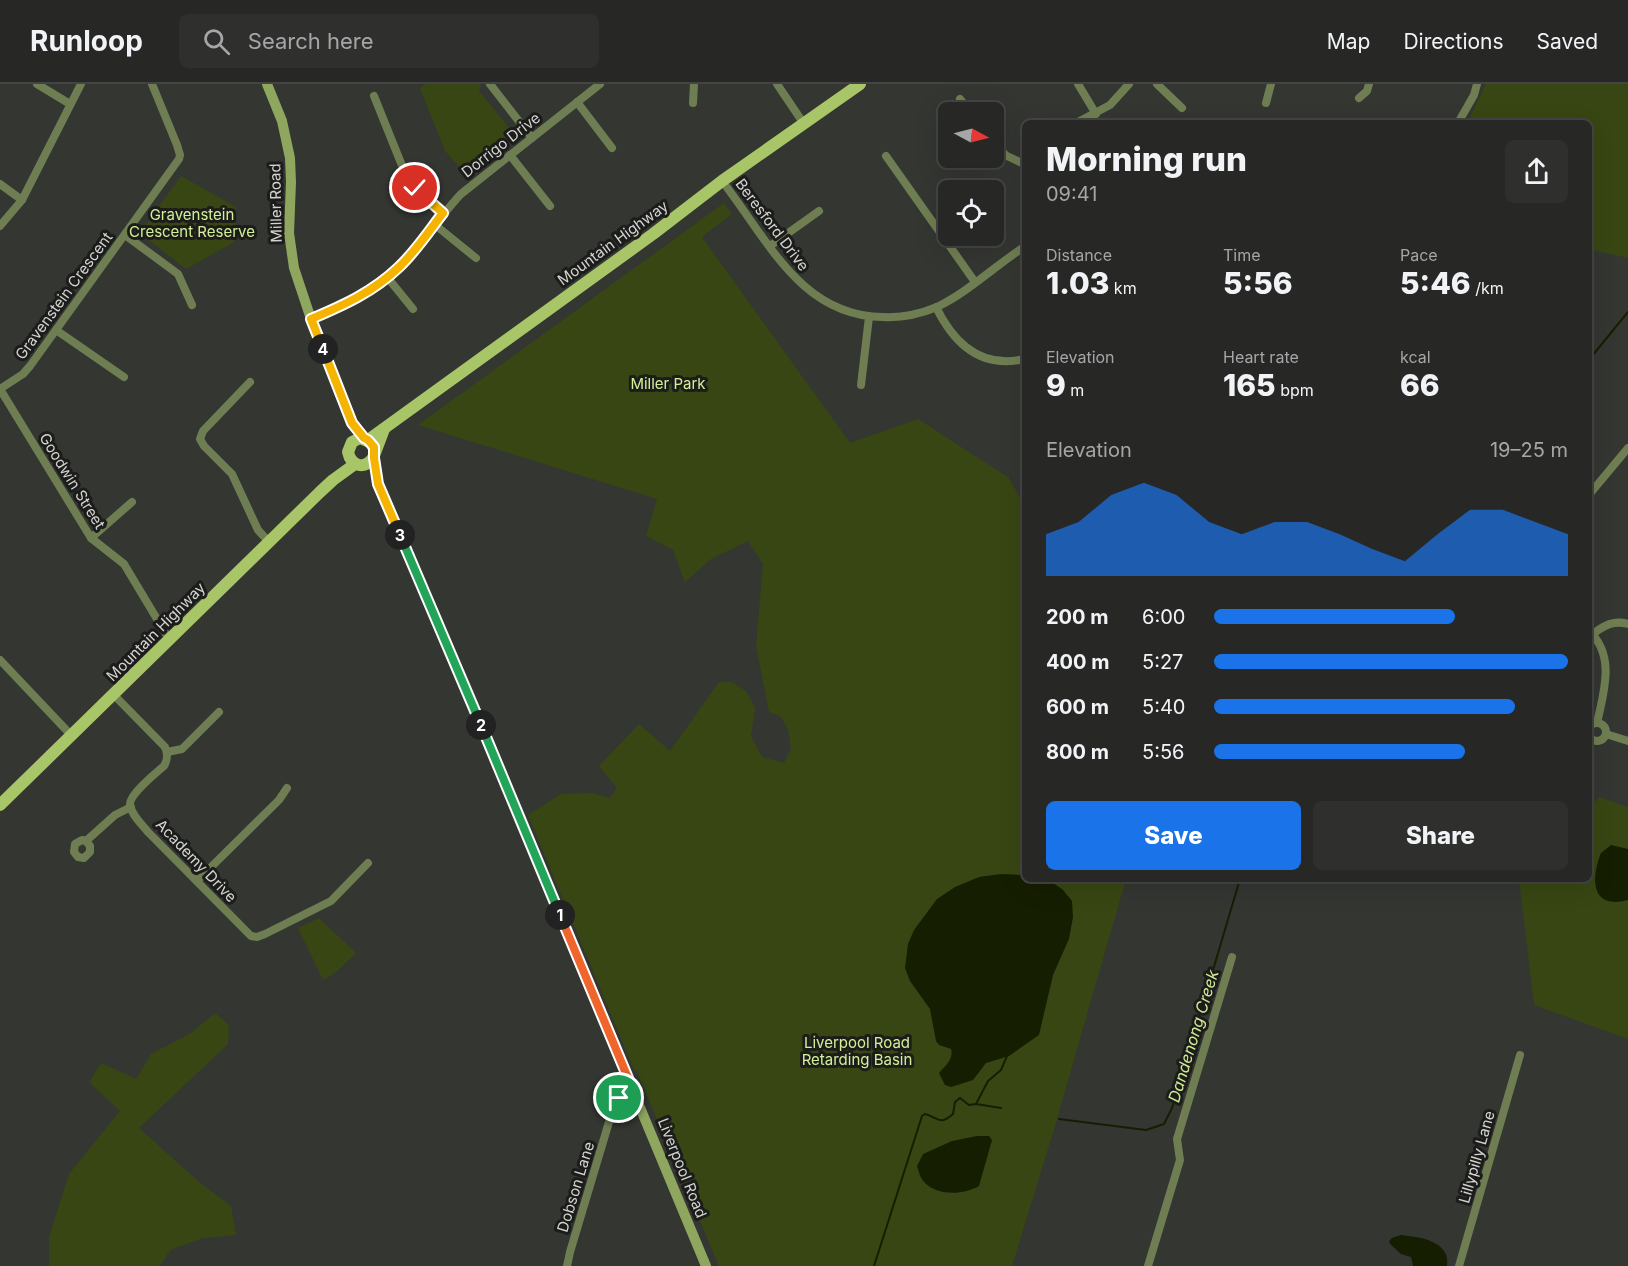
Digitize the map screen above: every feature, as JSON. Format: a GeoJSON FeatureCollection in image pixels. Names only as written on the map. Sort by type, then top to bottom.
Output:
{"type":"FeatureCollection","features":[{"type":"Feature","properties":{"kind":"main road","name":"Miller Road"},"geometry":{"type":"LineString","coordinates":[[267,84],[282,121],[290,158],[290,233],[294,268],[311,319],[352,423],[361,440]]}},
{"type":"Feature","properties":{"kind":"main road","name":"Mountain Highway"},"geometry":{"type":"LineString","coordinates":[[361,440],[385,428],[653,234],[722,181],[860,84]]}},
{"type":"Feature","properties":{"kind":"main road"},"geometry":{"type":"LineString","coordinates":[[374,455],[374,447],[361,440],[349,446],[354,462],[365,465],[374,455],[385,428]]}},
{"type":"Feature","properties":{"kind":"main road","name":"Liverpool Road"},"geometry":{"type":"LineString","coordinates":[[374,455],[378,484],[706,1266]]}},
{"type":"Feature","properties":{"kind":"main road","name":"Mountain Highway"},"geometry":{"type":"LineString","coordinates":[[0,805],[268,542],[354,462]]}},
{"type":"Feature","properties":{"kind":"main road","name":"Liverpool Road"},"geometry":{"type":"LineString","coordinates":[[354,462],[378,484]]}},
{"type":"Feature","properties":{"kind":"street"},"geometry":{"type":"LineString","coordinates":[[37,84],[70,104]]}},
{"type":"Feature","properties":{"kind":"street"},"geometry":{"type":"LineString","coordinates":[[0,226],[22,200],[81,84]]}},
{"type":"Feature","properties":{"kind":"street","name":"Gravenstein Crescent"},"geometry":{"type":"LineString","coordinates":[[0,389],[23,374],[125,235],[180,155],[152,84]]}},
{"type":"Feature","properties":{"kind":"street"},"geometry":{"type":"LineString","coordinates":[[490,84],[532,138]]}},
{"type":"Feature","properties":{"kind":"street","name":"Dorrigo Drive"},"geometry":{"type":"LineString","coordinates":[[311,319],[367,293],[387,278],[410,255],[461,194],[600,84]]}},
{"type":"Feature","properties":{"kind":"street"},"geometry":{"type":"LineString","coordinates":[[693,103],[694,84]]}},
{"type":"Feature","properties":{"kind":"street"},"geometry":{"type":"LineString","coordinates":[[777,84],[804,124]]}},
{"type":"Feature","properties":{"kind":"street"},"geometry":{"type":"LineString","coordinates":[[1078,84],[1096,114]]}},
{"type":"Feature","properties":{"kind":"street"},"geometry":{"type":"LineString","coordinates":[[1083,120],[1110,105],[1129,84]]}},
{"type":"Feature","properties":{"kind":"street"},"geometry":{"type":"LineString","coordinates":[[1157,84],[1182,108]]}},
{"type":"Feature","properties":{"kind":"street"},"geometry":{"type":"LineString","coordinates":[[1266,103],[1271,84]]}},
{"type":"Feature","properties":{"kind":"street"},"geometry":{"type":"LineString","coordinates":[[1359,98],[1367,91],[1369,84]]}},
{"type":"Feature","properties":{"kind":"street"},"geometry":{"type":"LineString","coordinates":[[1460,120],[1474,95],[1477,84]]}},
{"type":"Feature","properties":{"kind":"street"},"geometry":{"type":"LineString","coordinates":[[374,96],[407,178],[443,213]]}},
{"type":"Feature","properties":{"kind":"street"},"geometry":{"type":"LineString","coordinates":[[577,102],[612,148]]}},
{"type":"Feature","properties":{"kind":"street"},"geometry":{"type":"LineString","coordinates":[[1004,154],[1022,163]]}},
{"type":"Feature","properties":{"kind":"street"},"geometry":{"type":"LineString","coordinates":[[510,155],[550,206]]}},
{"type":"Feature","properties":{"kind":"street"},"geometry":{"type":"LineString","coordinates":[[886,156],[975,282]]}},
{"type":"Feature","properties":{"kind":"street","name":"Beresford Drive"},"geometry":{"type":"LineString","coordinates":[[722,181],[785,267],[802,286],[827,303],[869,317],[913,315],[936,307],[1022,249]]}},
{"type":"Feature","properties":{"kind":"street"},"geometry":{"type":"LineString","coordinates":[[0,184],[22,200]]}},
{"type":"Feature","properties":{"kind":"street"},"geometry":{"type":"LineString","coordinates":[[770,246],[819,211]]}},
{"type":"Feature","properties":{"kind":"street"},"geometry":{"type":"LineString","coordinates":[[434,224],[476,258]]}},
{"type":"Feature","properties":{"kind":"street"},"geometry":{"type":"LineString","coordinates":[[125,235],[178,274],[192,306]]}},
{"type":"Feature","properties":{"kind":"street"},"geometry":{"type":"LineString","coordinates":[[387,278],[413,309]]}},
{"type":"Feature","properties":{"kind":"street"},"geometry":{"type":"LineString","coordinates":[[936,307],[952,336],[970,350],[987,358],[999,360],[1022,358]]}},
{"type":"Feature","properties":{"kind":"street"},"geometry":{"type":"LineString","coordinates":[[861,385],[869,317]]}},
{"type":"Feature","properties":{"kind":"street"},"geometry":{"type":"LineString","coordinates":[[56,330],[124,377]]}},
{"type":"Feature","properties":{"kind":"street"},"geometry":{"type":"LineString","coordinates":[[250,382],[203,431],[200,439],[232,474],[258,530],[268,542]]}},
{"type":"Feature","properties":{"kind":"street","name":"Goodwin Street"},"geometry":{"type":"LineString","coordinates":[[0,389],[92,538],[124,564],[134,578],[159,626],[169,639]]}},
{"type":"Feature","properties":{"kind":"street"},"geometry":{"type":"LineString","coordinates":[[1592,491],[1628,448]]}},
{"type":"Feature","properties":{"kind":"street"},"geometry":{"type":"LineString","coordinates":[[92,538],[132,502]]}},
{"type":"Feature","properties":{"kind":"street"},"geometry":{"type":"LineString","coordinates":[[1592,631],[1611,623],[1628,624]]}},
{"type":"Feature","properties":{"kind":"street"},"geometry":{"type":"LineString","coordinates":[[1592,634],[1602,649],[1607,669],[1597,723],[1592,727]]}},
{"type":"Feature","properties":{"kind":"street"},"geometry":{"type":"LineString","coordinates":[[0,660],[71,735]]}},
{"type":"Feature","properties":{"kind":"street"},"geometry":{"type":"LineString","coordinates":[[86,842],[115,816],[131,807],[133,796],[168,760],[165,747],[113,694]]}},
{"type":"Feature","properties":{"kind":"street"},"geometry":{"type":"LineString","coordinates":[[167,752],[182,749],[219,712]]}},
{"type":"Feature","properties":{"kind":"street"},"geometry":{"type":"LineString","coordinates":[[1592,737],[1596,740],[1602,739],[1606,734],[1605,728],[1597,723]]}},
{"type":"Feature","properties":{"kind":"street"},"geometry":{"type":"LineString","coordinates":[[1606,734],[1628,741]]}},
{"type":"Feature","properties":{"kind":"street"},"geometry":{"type":"LineString","coordinates":[[197,881],[279,800],[287,788]]}},
{"type":"Feature","properties":{"kind":"street","name":"Academy Drive"},"geometry":{"type":"LineString","coordinates":[[131,807],[136,818],[148,832],[251,936],[257,937],[331,901],[368,863]]}},
{"type":"Feature","properties":{"kind":"street"},"geometry":{"type":"LineString","coordinates":[[1148,1266],[1180,1160],[1177,1140],[1232,957]]}},
{"type":"Feature","properties":{"kind":"street","name":"Lillypilly Lane"},"geometry":{"type":"LineString","coordinates":[[1459,1266],[1520,1055]]}},
{"type":"Feature","properties":{"kind":"street","name":"Dobson Lane"},"geometry":{"type":"LineString","coordinates":[[567,1266],[612,1112],[619,1098],[633,1090]]}},
{"type":"Feature","properties":{"kind":"green space"},"geometry":{"type":"Polygon","coordinates":[[[426,84],[479,84],[481,86],[479,91],[510,129],[515,126],[518,138],[468,177],[445,151],[420,88],[426,84]]]}},
{"type":"Feature","properties":{"kind":"green space"},"geometry":{"type":"Polygon","coordinates":[[[1486,84],[1628,84],[1628,258],[1592,250],[1592,120],[1468,120],[1486,84]]]}},
{"type":"Feature","properties":{"kind":"green space","name":"Gravenstein Crescent Reserve"},"geometry":{"type":"Polygon","coordinates":[[[181,176],[236,207],[234,242],[186,269],[140,233],[181,176]]]}},
{"type":"Feature","properties":{"kind":"green space"},"geometry":{"type":"Polygon","coordinates":[[[724,203],[732,214],[702,237],[850,443],[918,419],[1009,478],[1022,501],[1022,882],[1125,882],[1012,1266],[719,1266],[528,815],[561,794],[591,793],[610,798],[617,788],[599,766],[639,724],[670,751],[719,682],[732,682],[746,691],[755,708],[751,736],[762,757],[784,763],[791,749],[788,729],[781,717],[769,712],[756,646],[763,564],[748,541],[711,559],[685,582],[673,550],[646,536],[657,499],[418,425],[724,203]]]}},
{"type":"Feature","properties":{"kind":"green space"},"geometry":{"type":"Polygon","coordinates":[[[1599,797],[1628,807],[1628,1039],[1534,1005],[1519,882],[1592,882],[1592,805],[1599,797]]]}},
{"type":"Feature","properties":{"kind":"green space"},"geometry":{"type":"Polygon","coordinates":[[[319,918],[356,953],[335,973],[323,980],[298,928],[319,918]]]}},
{"type":"Feature","properties":{"kind":"green space"},"geometry":{"type":"Polygon","coordinates":[[[215,1013],[229,1025],[228,1044],[139,1128],[199,1182],[231,1206],[236,1235],[203,1238],[170,1250],[160,1266],[49,1266],[49,1237],[69,1174],[120,1111],[89,1082],[101,1063],[136,1079],[151,1054],[191,1033],[215,1013]]]}},
{"type":"Feature","properties":{"kind":"shaded area"},"geometry":{"type":"Polygon","coordinates":[[[1611,845],[1628,849],[1628,900],[1616,902],[1606,900],[1596,890],[1596,872],[1601,853],[1611,845]]]}},
{"type":"Feature","properties":{"kind":"shaded area"},"geometry":{"type":"Polygon","coordinates":[[[1001,874],[1022,875],[1022,882],[1052,882],[1072,901],[1073,917],[1069,939],[1053,975],[1039,1035],[1009,1056],[986,1063],[973,1080],[951,1087],[945,1085],[939,1073],[950,1059],[951,1049],[939,1045],[936,1041],[930,1009],[910,981],[905,968],[908,944],[914,930],[937,899],[955,887],[979,877],[1001,874]]]}},
{"type":"Feature","properties":{"kind":"shaded area"},"geometry":{"type":"Polygon","coordinates":[[[989,1136],[992,1140],[979,1186],[951,1193],[930,1187],[923,1181],[917,1166],[923,1154],[952,1141],[989,1136]]]}},
{"type":"Feature","properties":{"kind":"shaded area"},"geometry":{"type":"Polygon","coordinates":[[[1401,1235],[1425,1239],[1439,1246],[1447,1258],[1447,1266],[1413,1266],[1411,1257],[1401,1254],[1390,1244],[1389,1241],[1392,1238],[1401,1235]]]}},
{"type":"Feature","properties":{"kind":"waterway","name":"Dandenong Creek"},"geometry":{"type":"LineString","coordinates":[[1592,356],[1628,312]]}},
{"type":"Feature","properties":{"kind":"waterway","name":"Dandenong Creek"},"geometry":{"type":"LineString","coordinates":[[1059,1119],[1146,1130],[1164,1124],[1172,1108],[1239,882]]}},
{"type":"Feature","properties":{"kind":"waterway"},"geometry":{"type":"LineString","coordinates":[[976,1104],[988,1081],[1001,1070],[1007,1056]]}},
{"type":"Feature","properties":{"kind":"waterway","name":"Dandenong Creek"},"geometry":{"type":"LineString","coordinates":[[874,1266],[922,1116],[925,1114],[945,1120],[953,1114],[955,1102],[960,1098],[969,1105],[1001,1108]]}},
{"type":"Feature","properties":{"kind":"route"},"geometry":{"type":"LineString","coordinates":[[415,188],[443,213],[410,255],[367,293],[311,319],[352,423],[374,447],[378,484],[633,1090],[619,1098]]}},
{"type":"Feature","properties":{"kind":"park label","name":"Miller Park"},"geometry":{"type":"Point","coordinates":[668,384]}},
{"type":"Feature","properties":{"kind":"park label","name":"Liverpool Road Retarding Basin"},"geometry":{"type":"Point","coordinates":[857,1052]}}]}
